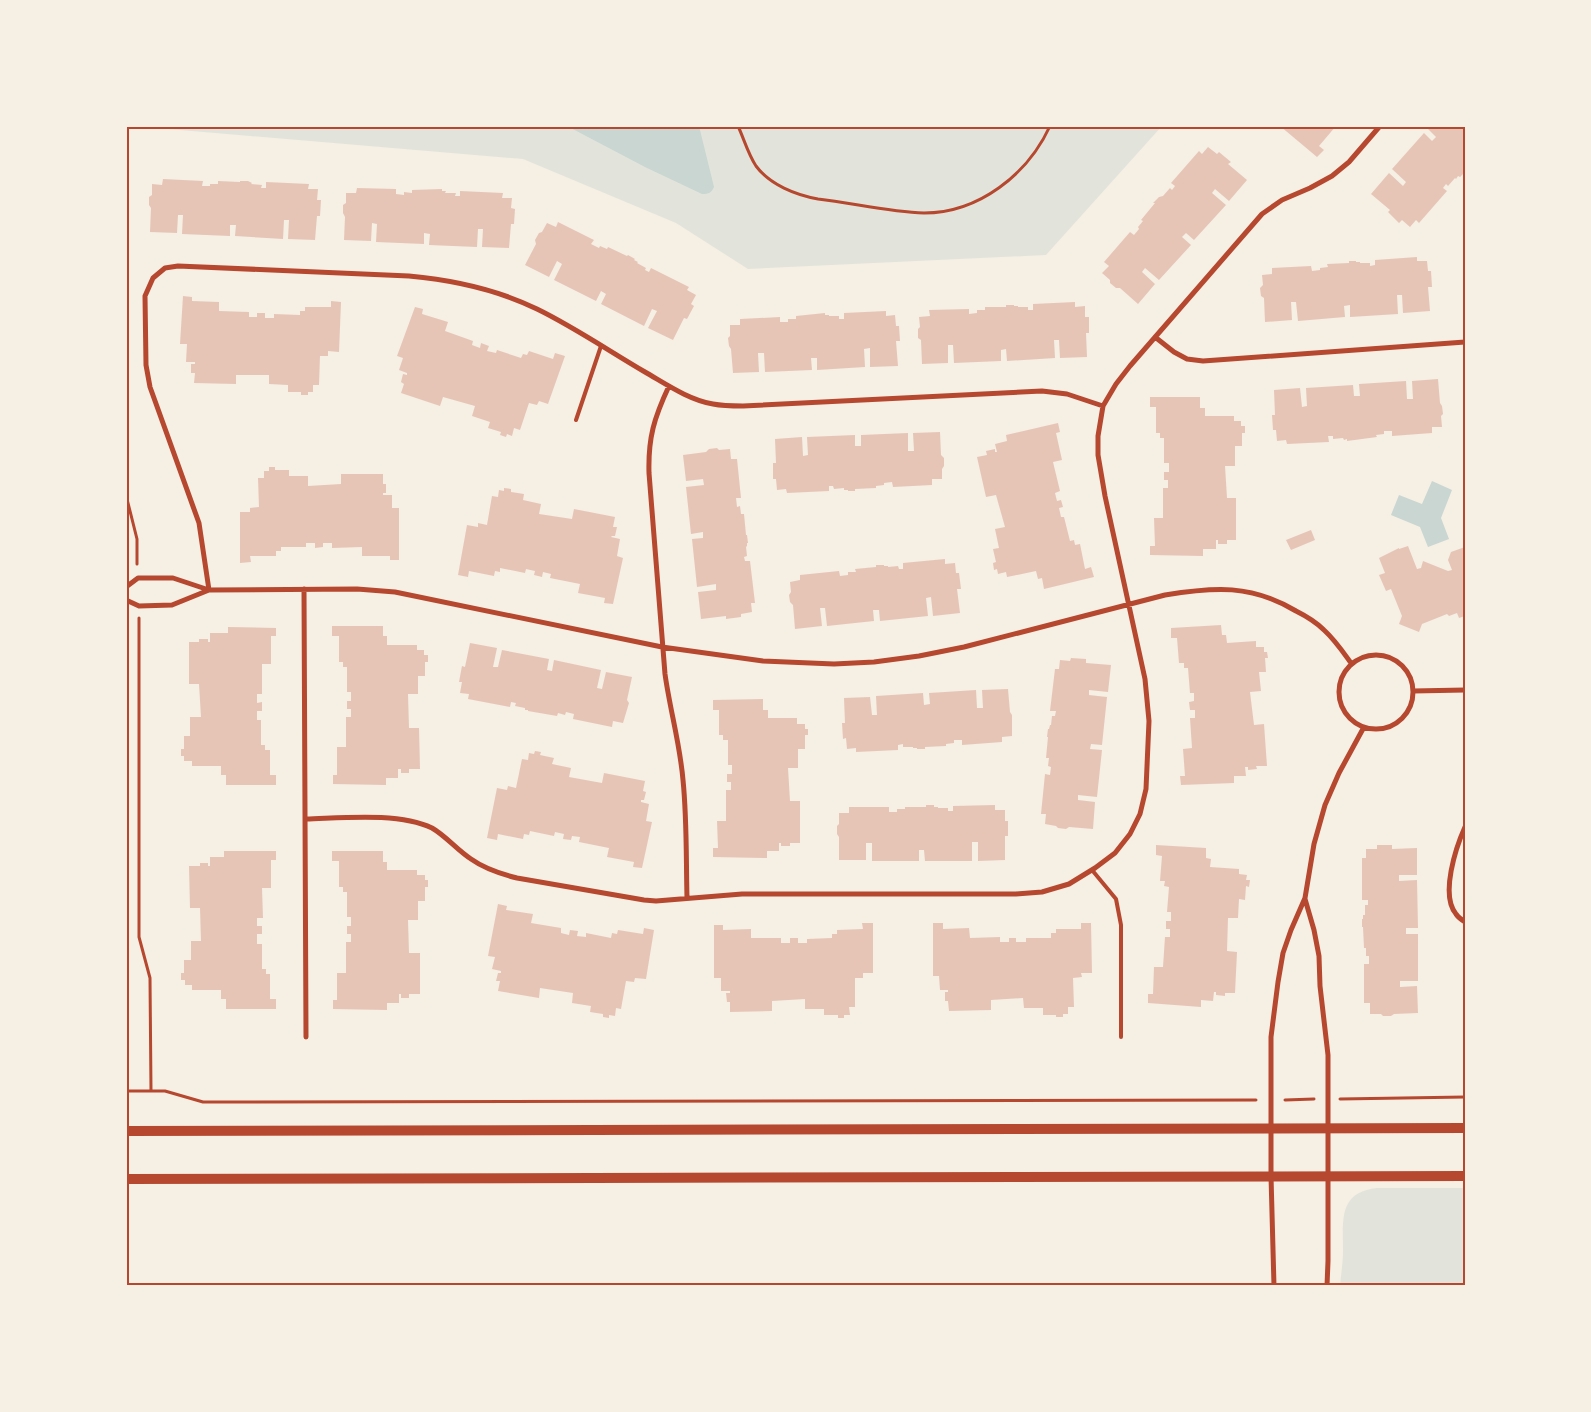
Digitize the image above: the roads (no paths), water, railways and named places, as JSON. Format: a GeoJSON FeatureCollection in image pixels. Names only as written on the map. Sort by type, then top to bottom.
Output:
{"type":"FeatureCollection","features":[{"type":"Feature","properties":{"kind":"main road"},"geometry":{"type":"LineString","coordinates":[[126,1131],[1465,1128]]}},
{"type":"Feature","properties":{"kind":"main road"},"geometry":{"type":"LineString","coordinates":[[126,1178],[1465,1176]]}},
{"type":"Feature","properties":{"kind":"street"},"geometry":{"type":"LineString","coordinates":[[306,819],[388,818],[409,820],[432,829],[470,858],[484,867],[499,873],[517,878],[656,901],[742,894],[1016,894],[1042,892],[1069,884],[1092,870],[1115,853],[1130,834],[1140,814],[1146,789],[1149,721],[1145,679],[1104,496],[1098,456],[1098,436],[1103,406],[1121,378],[1262,214],[1282,200],[1332,176],[1348,162],[1380,126]]}},
{"type":"Feature","properties":{"kind":"street"},"geometry":{"type":"LineString","coordinates":[[209,590],[199,523],[150,387],[146,365],[145,296],[153,278],[165,268],[178,266],[391,276],[456,282],[492,291],[524,303],[669,386],[712,404],[732,406],[1042,391],[1068,394],[1103,406]]}},
{"type":"Feature","properties":{"kind":"street"},"geometry":{"type":"LineString","coordinates":[[1155,337],[1174,352],[1187,359],[1203,361],[1465,342]]}},
{"type":"Feature","properties":{"kind":"street"},"geometry":{"type":"LineString","coordinates":[[669,386],[655,418],[648,457],[662,646],[669,704],[680,754],[683,780],[687,898]]}},
{"type":"Feature","properties":{"kind":"street"},"geometry":{"type":"LineString","coordinates":[[126,587],[138,578],[173,578],[209,590],[358,589],[395,592],[662,646],[763,661],[834,664],[874,662],[919,656],[964,647],[1165,595],[1215,589],[1250,592],[1277,600],[1312,620],[1330,636],[1351,663]]}},
{"type":"Feature","properties":{"kind":"street"},"geometry":{"type":"LineString","coordinates":[[304,589],[306,1037]]}},
{"type":"Feature","properties":{"kind":"street"},"geometry":{"type":"LineString","coordinates":[[126,600],[139,606],[172,605],[209,590]]}},
{"type":"Feature","properties":{"kind":"street"},"geometry":{"type":"LineString","coordinates":[[1375,654],[1388,656],[1399,662],[1408,672],[1413,684],[1413,691],[1411,706],[1405,716],[1386,728],[1364,727],[1352,721],[1344,711],[1339,699],[1339,686],[1343,674],[1351,663],[1362,657],[1375,654]]}},
{"type":"Feature","properties":{"kind":"street"},"geometry":{"type":"LineString","coordinates":[[1413,691],[1465,690]]}},
{"type":"Feature","properties":{"kind":"street"},"geometry":{"type":"LineString","coordinates":[[1274,1286],[1271,1176],[1271,1037],[1278,982],[1283,953],[1305,898],[1314,844],[1326,805],[1364,727]]}},
{"type":"Feature","properties":{"kind":"street"},"geometry":{"type":"LineString","coordinates":[[1465,827],[1454,858],[1450,882],[1451,903],[1455,914],[1465,922]]}},
{"type":"Feature","properties":{"kind":"street"},"geometry":{"type":"LineString","coordinates":[[1305,898],[1319,956],[1320,986],[1328,1055],[1327,1286]]}},
{"type":"Feature","properties":{"kind":"lane"},"geometry":{"type":"LineString","coordinates":[[576,420],[601,346]]}},
{"type":"Feature","properties":{"kind":"lane"},"geometry":{"type":"LineString","coordinates":[[1092,870],[1116,899],[1119,912],[1121,925],[1121,1038]]}}]}
